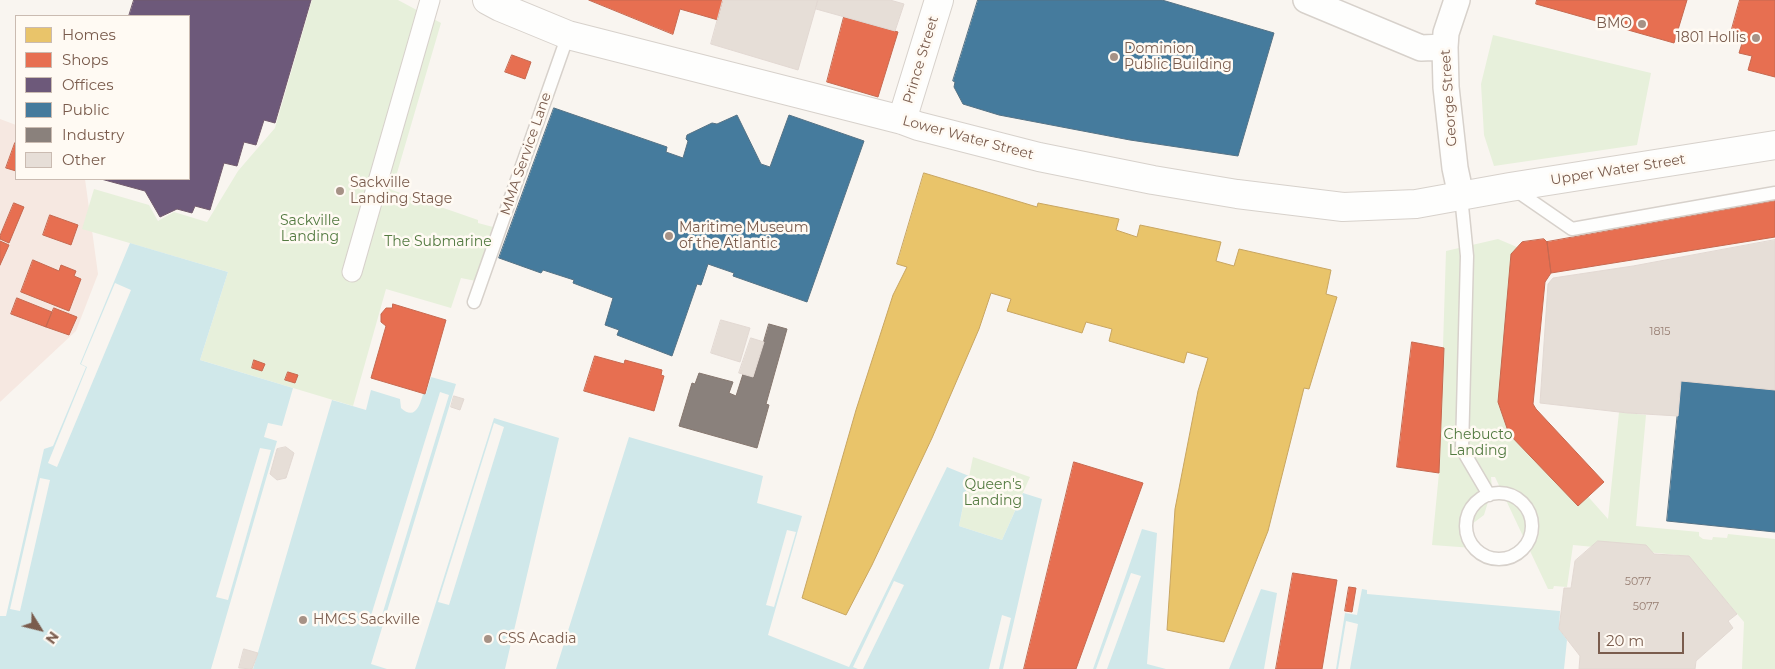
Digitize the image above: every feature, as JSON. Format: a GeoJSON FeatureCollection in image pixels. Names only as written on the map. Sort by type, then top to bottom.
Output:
{"type":"FeatureCollection","features":[{"type":"Feature","properties":{"kind":"street"},"geometry":{"type":"LineString","coordinates":[[352,272],[430,0]]}},
{"type":"Feature","properties":{"kind":"street","name":"Lower Water Street"},"geometry":{"type":"LineString","coordinates":[[487,0],[568,35],[1039,157],[1153,180],[1238,194],[1343,207],[1416,204],[1461,196]]}},
{"type":"Feature","properties":{"kind":"street","name":"Prince Street"},"geometry":{"type":"LineString","coordinates":[[902,120],[939,0]]}},
{"type":"Feature","properties":{"kind":"street"},"geometry":{"type":"LineString","coordinates":[[1306,0],[1421,48],[1444,47]]}},
{"type":"Feature","properties":{"kind":"street","name":"George Street"},"geometry":{"type":"LineString","coordinates":[[1457,0],[1446,34],[1444,47],[1446,87],[1455,168],[1461,196]]}},
{"type":"Feature","properties":{"kind":"street","name":"Upper Water Street"},"geometry":{"type":"LineString","coordinates":[[1461,196],[1775,145]]}},
{"type":"Feature","properties":{"kind":"lane","name":"MMA Service Lane"},"geometry":{"type":"LineString","coordinates":[[474,302],[568,35]]}},
{"type":"Feature","properties":{"kind":"lane"},"geometry":{"type":"LineString","coordinates":[[1510,187],[1572,230],[1775,193]]}},
{"type":"Feature","properties":{"kind":"lane"},"geometry":{"type":"LineString","coordinates":[[1461,196],[1467,256],[1462,449],[1489,495]]}},
{"type":"Feature","properties":{"kind":"lane"},"geometry":{"type":"LineString","coordinates":[[1500,493],[1510,495],[1526,507],[1531,517],[1530,538],[1525,547],[1509,558],[1490,558],[1481,554],[1468,537],[1466,527],[1472,507],[1489,495],[1500,493]]}},
{"type":"Feature","properties":{"kind":"shaded area"},"geometry":{"type":"Polygon","coordinates":[[[0,119],[15,125],[15,180],[85,180],[98,274],[76,331],[0,402],[0,119]]]}},
{"type":"Feature","properties":{"kind":"green space","name":"Sackville Landing"},"geometry":{"type":"Polygon","coordinates":[[[312,0],[398,0],[441,23],[392,190],[493,227],[476,281],[461,278],[451,308],[386,289],[353,406],[200,360],[228,272],[82,229],[94,189],[149,205],[158,221],[174,212],[207,222],[238,171],[275,128],[312,0]]]}},
{"type":"Feature","properties":{"kind":"green space"},"geometry":{"type":"Polygon","coordinates":[[[1493,35],[1651,73],[1637,145],[1494,166],[1484,135],[1481,84],[1493,35]]]}},
{"type":"Feature","properties":{"kind":"green space","name":"Chebucto Landing"},"geometry":{"type":"Polygon","coordinates":[[[1498,239],[1524,250],[1504,402],[1608,519],[1619,412],[1646,415],[1636,526],[1699,532],[1699,536],[1703,539],[1712,540],[1713,537],[1727,538],[1728,534],[1775,539],[1775,669],[1742,669],[1744,622],[1688,556],[1573,545],[1567,587],[1554,586],[1553,589],[1548,589],[1495,477],[1491,477],[1492,489],[1484,515],[1472,524],[1473,548],[1432,545],[1439,473],[1446,251],[1498,239]]]}},
{"type":"Feature","properties":{"kind":"green space","name":"Queen's Landing"},"geometry":{"type":"Polygon","coordinates":[[[973,457],[1030,477],[1002,540],[959,526],[973,457]]]}},
{"type":"Feature","properties":{"kind":"water"},"geometry":{"type":"Polygon","coordinates":[[[130,243],[228,272],[200,360],[293,388],[282,426],[268,423],[264,437],[277,441],[211,669],[0,669],[0,616],[6,616],[44,449],[53,446],[86,367],[80,364],[130,243]]]}},
{"type":"Feature","properties":{"kind":"water"},"geometry":{"type":"Polygon","coordinates":[[[431,377],[456,384],[371,664],[387,669],[253,669],[332,400],[366,410],[371,390],[400,399],[401,408],[410,413],[416,410],[423,394],[426,394],[431,377]]]}},
{"type":"Feature","properties":{"kind":"water"},"geometry":{"type":"Polygon","coordinates":[[[494,418],[559,438],[505,669],[415,669],[494,418]]]}},
{"type":"Feature","properties":{"kind":"water"},"geometry":{"type":"Polygon","coordinates":[[[629,437],[763,476],[757,503],[802,516],[768,635],[849,667],[947,467],[969,476],[959,526],[1002,540],[1023,493],[1042,499],[1003,669],[556,669],[629,437]]]}},
{"type":"Feature","properties":{"kind":"water"},"geometry":{"type":"Polygon","coordinates":[[[1142,529],[1157,533],[1147,664],[1166,669],[1093,669],[1142,529]]]}},
{"type":"Feature","properties":{"kind":"water"},"geometry":{"type":"Polygon","coordinates":[[[1261,589],[1277,593],[1264,669],[1229,669],[1261,589]]]}},
{"type":"Feature","properties":{"kind":"water"},"geometry":{"type":"Polygon","coordinates":[[[1362,589],[1367,590],[1367,594],[1560,611],[1559,629],[1567,640],[1564,669],[1336,669],[1345,613],[1357,615],[1362,589]]]}},
{"type":"Feature","properties":{"kind":"pier"},"geometry":{"type":"Polygon","coordinates":[[[115,283],[131,290],[57,467],[48,463],[87,367],[81,364],[115,283]]]}},
{"type":"Feature","properties":{"kind":"pier"},"geometry":{"type":"Polygon","coordinates":[[[440,392],[449,395],[379,625],[369,622],[440,392]]]}},
{"type":"Feature","properties":{"kind":"pier"},"geometry":{"type":"Polygon","coordinates":[[[494,423],[504,427],[449,605],[438,602],[494,423]]]}},
{"type":"Feature","properties":{"kind":"pier"},"geometry":{"type":"Polygon","coordinates":[[[260,448],[271,450],[228,600],[216,597],[260,448]]]}},
{"type":"Feature","properties":{"kind":"pier"},"geometry":{"type":"Polygon","coordinates":[[[40,478],[50,480],[20,611],[10,609],[40,478]]]}},
{"type":"Feature","properties":{"kind":"pier"},"geometry":{"type":"Polygon","coordinates":[[[787,530],[796,532],[774,607],[766,605],[787,530]]]}},
{"type":"Feature","properties":{"kind":"pier"},"geometry":{"type":"Polygon","coordinates":[[[1131,573],[1141,576],[1107,669],[1096,669],[1131,573]]]}},
{"type":"Feature","properties":{"kind":"pier"},"geometry":{"type":"Polygon","coordinates":[[[894,581],[904,585],[863,669],[853,667],[894,581]]]}},
{"type":"Feature","properties":{"kind":"pier"},"geometry":{"type":"Polygon","coordinates":[[[1002,615],[1011,618],[999,669],[989,669],[1002,615]]]}},
{"type":"Feature","properties":{"kind":"pier"},"geometry":{"type":"Polygon","coordinates":[[[1346,621],[1358,624],[1350,669],[1338,669],[1346,621]]]}},
{"type":"Feature","properties":{"kind":"building: Homes"},"geometry":{"type":"Polygon","coordinates":[[[924,173],[1037,207],[1038,203],[1119,219],[1116,230],[1137,237],[1140,225],[1221,242],[1216,261],[1234,266],[1239,249],[1331,270],[1326,294],[1337,297],[1309,389],[1304,388],[1268,531],[1224,642],[1167,630],[1175,509],[1198,391],[1208,358],[1187,352],[1184,363],[1109,341],[1112,329],[1086,322],[1082,333],[1007,311],[1011,299],[991,293],[979,329],[932,438],[872,565],[846,615],[802,598],[856,410],[893,295],[907,267],[897,264],[924,173]]]}},
{"type":"Feature","properties":{"kind":"building: Shops"},"geometry":{"type":"Polygon","coordinates":[[[589,0],[723,0],[718,20],[680,9],[673,34],[589,0]]]}},
{"type":"Feature","properties":{"kind":"building: Shops","name":"BMO"},"geometry":{"type":"Polygon","coordinates":[[[1537,0],[1687,0],[1674,43],[1536,4],[1537,0]]]}},
{"type":"Feature","properties":{"kind":"building: Shops","name":"1801 Hollis"},"geometry":{"type":"Polygon","coordinates":[[[1740,0],[1775,0],[1775,77],[1748,70],[1752,56],[1739,53],[1743,40],[1730,36],[1740,0]]]}},
{"type":"Feature","properties":{"kind":"building: Shops"},"geometry":{"type":"Polygon","coordinates":[[[844,17],[898,32],[878,97],[827,82],[844,17]]]}},
{"type":"Feature","properties":{"kind":"building: Shops"},"geometry":{"type":"Polygon","coordinates":[[[512,55],[531,62],[525,79],[505,72],[512,55]]]}},
{"type":"Feature","properties":{"kind":"building: Shops"},"geometry":{"type":"Polygon","coordinates":[[[15,143],[15,171],[6,168],[15,143]]]}},
{"type":"Feature","properties":{"kind":"building: Shops"},"geometry":{"type":"Polygon","coordinates":[[[1775,201],[1775,237],[1551,273],[1547,242],[1775,201]]]}},
{"type":"Feature","properties":{"kind":"building: Shops"},"geometry":{"type":"Polygon","coordinates":[[[14,203],[24,207],[9,243],[0,239],[0,236],[14,203]]]}},
{"type":"Feature","properties":{"kind":"building: Shops"},"geometry":{"type":"Polygon","coordinates":[[[50,215],[78,225],[71,245],[43,235],[50,215]]]}},
{"type":"Feature","properties":{"kind":"building: Shops"},"geometry":{"type":"Polygon","coordinates":[[[1544,239],[1547,242],[1551,273],[1545,282],[1533,404],[1604,482],[1578,506],[1509,434],[1498,402],[1511,254],[1522,242],[1544,239]]]}},
{"type":"Feature","properties":{"kind":"building: Shops"},"geometry":{"type":"Polygon","coordinates":[[[0,241],[9,245],[0,265],[0,241]]]}},
{"type":"Feature","properties":{"kind":"building: Shops"},"geometry":{"type":"Polygon","coordinates":[[[33,260],[59,271],[61,265],[76,271],[74,276],[81,279],[69,311],[21,292],[33,260]]]}},
{"type":"Feature","properties":{"kind":"building: Shops"},"geometry":{"type":"Polygon","coordinates":[[[17,298],[52,312],[46,327],[11,314],[17,298]]]}},
{"type":"Feature","properties":{"kind":"building: Shops"},"geometry":{"type":"Polygon","coordinates":[[[393,304],[446,320],[425,394],[371,378],[386,326],[381,322],[381,314],[386,308],[392,308],[393,304]]]}},
{"type":"Feature","properties":{"kind":"building: Shops"},"geometry":{"type":"Polygon","coordinates":[[[54,308],[77,317],[69,335],[46,327],[54,308]]]}},
{"type":"Feature","properties":{"kind":"building: Shops"},"geometry":{"type":"Polygon","coordinates":[[[1412,342],[1444,348],[1439,473],[1397,467],[1412,342]]]}},
{"type":"Feature","properties":{"kind":"building: Shops"},"geometry":{"type":"Polygon","coordinates":[[[595,356],[624,364],[625,360],[662,370],[661,375],[664,376],[654,411],[584,391],[595,356]]]}},
{"type":"Feature","properties":{"kind":"building: Shops"},"geometry":{"type":"Polygon","coordinates":[[[254,360],[265,364],[262,371],[252,368],[254,360]]]}},
{"type":"Feature","properties":{"kind":"building: Shops"},"geometry":{"type":"Polygon","coordinates":[[[288,372],[298,375],[295,383],[285,380],[288,372]]]}},
{"type":"Feature","properties":{"kind":"building: Shops"},"geometry":{"type":"Polygon","coordinates":[[[1074,462],[1143,483],[1076,669],[1024,669],[1074,462]]]}},
{"type":"Feature","properties":{"kind":"building: Shops"},"geometry":{"type":"Polygon","coordinates":[[[1293,573],[1337,580],[1322,669],[1276,669],[1293,573]]]}},
{"type":"Feature","properties":{"kind":"building: Shops"},"geometry":{"type":"Polygon","coordinates":[[[1349,587],[1356,588],[1352,612],[1345,611],[1349,587]]]}},
{"type":"Feature","properties":{"kind":"building: Offices"},"geometry":{"type":"Polygon","coordinates":[[[134,0],[311,0],[275,123],[264,120],[256,145],[244,142],[237,166],[224,163],[210,210],[195,206],[192,213],[177,209],[160,217],[145,191],[105,180],[190,180],[190,15],[129,15],[134,0]]]}},
{"type":"Feature","properties":{"kind":"building: Public","name":"Dominion Public Building"},"geometry":{"type":"Polygon","coordinates":[[[978,0],[1162,0],[1274,33],[1238,156],[1130,140],[999,115],[963,104],[953,81],[978,0]]]}},
{"type":"Feature","properties":{"kind":"building: Public","name":"Maritime Museum of the Atlantic"},"geometry":{"type":"Polygon","coordinates":[[[554,108],[667,147],[666,152],[683,158],[688,141],[686,139],[687,135],[712,123],[717,124],[737,115],[761,164],[770,167],[789,115],[864,141],[807,302],[733,276],[734,273],[708,264],[701,285],[697,284],[672,356],[617,335],[619,330],[605,325],[613,298],[573,283],[574,280],[543,270],[541,273],[499,258],[554,108]]]}},
{"type":"Feature","properties":{"kind":"building: Public"},"geometry":{"type":"Polygon","coordinates":[[[1681,381],[1775,390],[1775,532],[1667,521],[1681,381]]]}},
{"type":"Feature","properties":{"kind":"building: Industry"},"geometry":{"type":"Polygon","coordinates":[[[769,324],[787,329],[766,404],[769,405],[757,448],[679,426],[692,383],[695,384],[699,373],[733,382],[729,393],[736,396],[743,374],[753,377],[769,324]]]}},
{"type":"Feature","properties":{"kind":"building: Other"},"geometry":{"type":"Polygon","coordinates":[[[723,0],[818,0],[798,70],[711,44],[723,0]]]}},
{"type":"Feature","properties":{"kind":"building: Other"},"geometry":{"type":"Polygon","coordinates":[[[818,0],[890,0],[904,4],[895,31],[816,9],[818,0]]]}},
{"type":"Feature","properties":{"kind":"building: Other"},"geometry":{"type":"Polygon","coordinates":[[[1775,240],[1775,390],[1681,381],[1678,416],[1628,413],[1540,403],[1548,284],[1553,278],[1633,266],[1775,240]]]}},
{"type":"Feature","properties":{"kind":"building: Other"},"geometry":{"type":"Polygon","coordinates":[[[721,320],[750,328],[740,362],[711,353],[721,320]]]}},
{"type":"Feature","properties":{"kind":"building: Other"},"geometry":{"type":"Polygon","coordinates":[[[751,338],[764,342],[753,377],[739,373],[751,338]]]}},
{"type":"Feature","properties":{"kind":"building: Other"},"geometry":{"type":"Polygon","coordinates":[[[454,396],[464,399],[460,410],[451,407],[454,396]]]}},
{"type":"Feature","properties":{"kind":"building: Other"},"geometry":{"type":"Polygon","coordinates":[[[286,447],[294,453],[286,478],[277,480],[270,474],[277,449],[286,447]]]}},
{"type":"Feature","properties":{"kind":"building: Other"},"geometry":{"type":"Polygon","coordinates":[[[1598,541],[1646,545],[1654,554],[1689,556],[1737,614],[1728,621],[1733,628],[1696,661],[1695,669],[1579,669],[1580,656],[1559,629],[1564,588],[1571,588],[1575,561],[1598,541]]]}},
{"type":"Feature","properties":{"kind":"building: Other"},"geometry":{"type":"Polygon","coordinates":[[[244,649],[258,653],[252,669],[239,668],[244,649]]]}},
{"type":"Feature","properties":{"kind":"place","name":"BMO"},"geometry":{"type":"Point","coordinates":[1642,24]}},
{"type":"Feature","properties":{"kind":"place","name":"1801 Hollis"},"geometry":{"type":"Point","coordinates":[1756,38]}},
{"type":"Feature","properties":{"kind":"place","name":"Dominion Public Building"},"geometry":{"type":"Point","coordinates":[1114,57]}},
{"type":"Feature","properties":{"kind":"place","name":"Sackville Landing Stage"},"geometry":{"type":"Point","coordinates":[340,191]}},
{"type":"Feature","properties":{"kind":"place","name":"Maritime Museum of the Atlantic"},"geometry":{"type":"Point","coordinates":[669,236]}},
{"type":"Feature","properties":{"kind":"place","name":"HMCS Sackville"},"geometry":{"type":"Point","coordinates":[303,620]}},
{"type":"Feature","properties":{"kind":"place","name":"CSS Acadia"},"geometry":{"type":"Point","coordinates":[488,639]}},
{"type":"Feature","properties":{"kind":"park label","name":"The Submarine"},"geometry":{"type":"Point","coordinates":[438,242]}}]}
